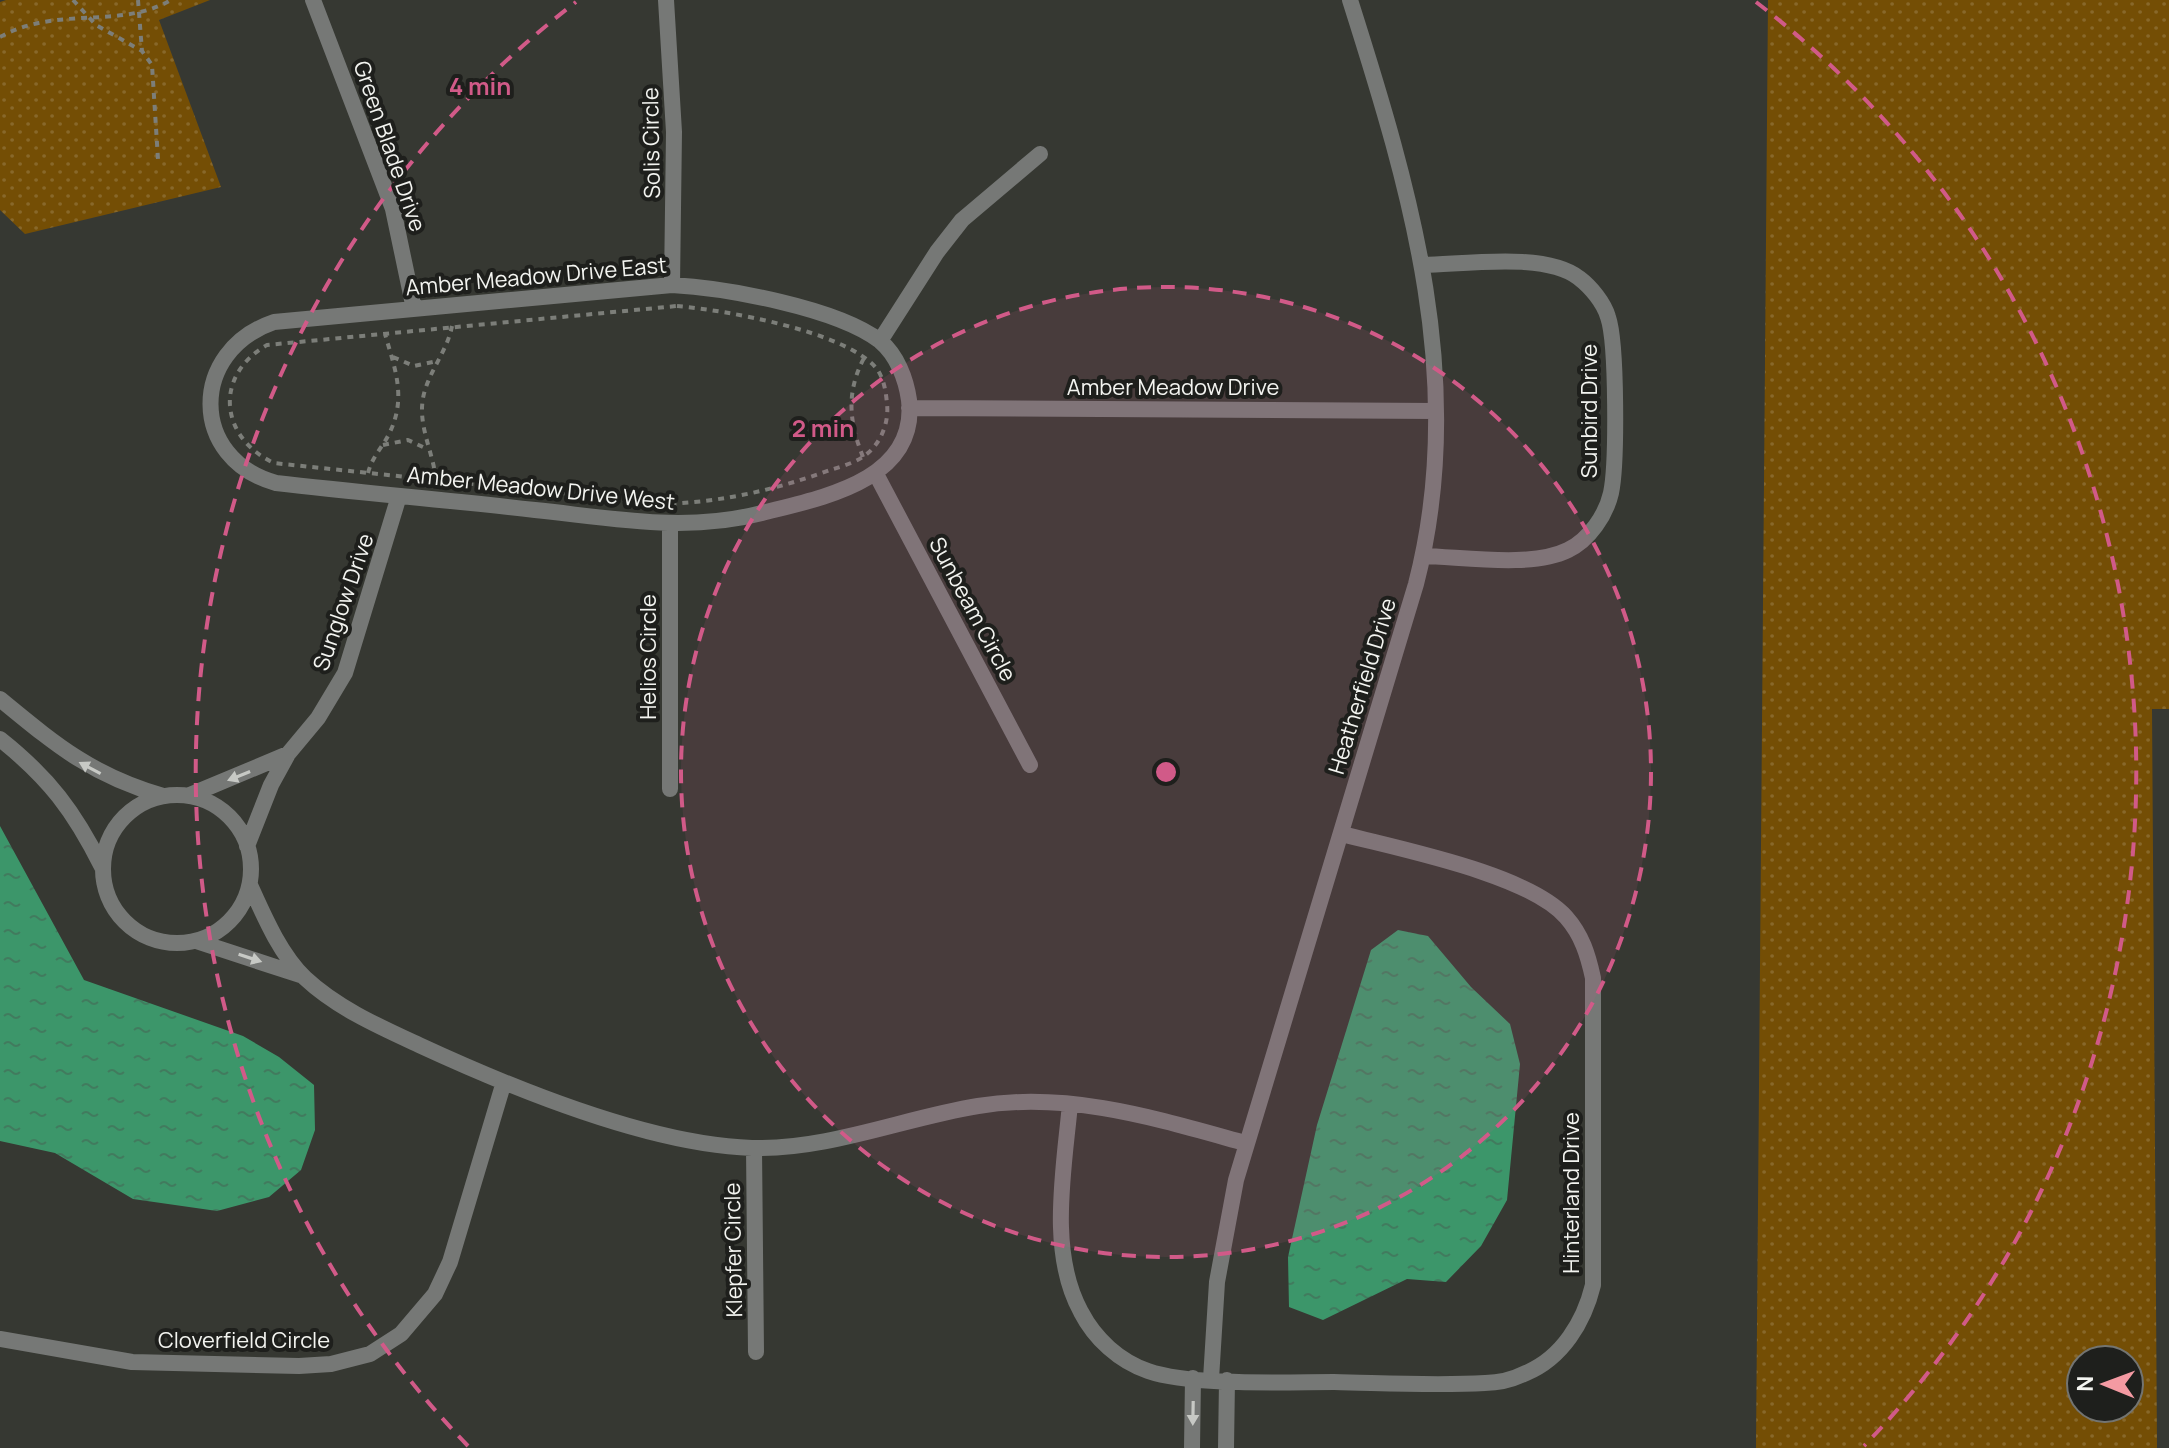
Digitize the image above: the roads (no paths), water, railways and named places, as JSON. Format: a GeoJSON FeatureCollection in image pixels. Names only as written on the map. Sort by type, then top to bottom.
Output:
{"type":"FeatureCollection","features":[{"type":"Feature","properties":{"kind":"street","name":"Green Blade Drive"},"geometry":{"type":"LineString","coordinates":[[313,0],[393,209],[414,309]]}},
{"type":"Feature","properties":{"kind":"street","name":"Solis Circle"},"geometry":{"type":"LineString","coordinates":[[666,0],[674,132],[672,285]]}},
{"type":"Feature","properties":{"kind":"street","name":"Heatherfield Drive"},"geometry":{"type":"LineString","coordinates":[[1226,1448],[1219,1379],[1217,1282],[1245,1143],[1342,834],[1423,556],[1435,457],[1434,331],[1424,265],[1350,0]]}},
{"type":"Feature","properties":{"kind":"street"},"geometry":{"type":"LineString","coordinates":[[909,408],[902,373],[880,341],[955,228],[1040,154]]}},
{"type":"Feature","properties":{"kind":"street","name":"Sunbird Drive"},"geometry":{"type":"LineString","coordinates":[[1423,556],[1534,558],[1569,550],[1584,539],[1603,514],[1611,494],[1613,464],[1613,338],[1608,315],[1592,291],[1578,277],[1559,267],[1537,263],[1424,265]]}},
{"type":"Feature","properties":{"kind":"street","name":"Amber Meadow Drive East"},"geometry":{"type":"LineString","coordinates":[[210,405],[215,371],[242,336],[260,327],[299,318],[672,285],[754,295],[835,321],[880,341]]}},
{"type":"Feature","properties":{"kind":"street","name":"Amber Meadow Drive West"},"geometry":{"type":"LineString","coordinates":[[210,405],[222,447],[232,460],[257,478],[276,483],[670,526],[760,513],[825,495],[876,474],[902,441],[909,408]]}},
{"type":"Feature","properties":{"kind":"street","name":"Amber Meadow Drive"},"geometry":{"type":"LineString","coordinates":[[909,408],[1436,411]]}},
{"type":"Feature","properties":{"kind":"street","name":"Sunbeam Circle"},"geometry":{"type":"LineString","coordinates":[[876,474],[1030,765]]}},
{"type":"Feature","properties":{"kind":"street","name":"Sunglow Drive"},"geometry":{"type":"LineString","coordinates":[[247,846],[271,785],[288,754],[318,718],[345,673],[399,496]]}},
{"type":"Feature","properties":{"kind":"street","name":"Helios Circle"},"geometry":{"type":"LineString","coordinates":[[670,526],[670,789]]}},
{"type":"Feature","properties":{"kind":"street"},"geometry":{"type":"LineString","coordinates":[[0,699],[75,760],[122,783],[163,796],[203,799],[227,814],[247,846],[250,885],[279,942],[303,976],[327,997],[389,1031],[503,1085],[680,1138],[754,1148],[812,1142],[980,1106],[1070,1104],[1124,1111],[1245,1143]]}},
{"type":"Feature","properties":{"kind":"street"},"geometry":{"type":"LineString","coordinates":[[0,739],[28,762],[66,801],[102,867],[106,889],[123,920],[154,940],[196,941],[303,976]]}},
{"type":"Feature","properties":{"kind":"street","name":"Sunglow Drive"},"geometry":{"type":"LineString","coordinates":[[190,796],[288,754]]}},
{"type":"Feature","properties":{"kind":"street"},"geometry":{"type":"LineString","coordinates":[[102,867],[111,832],[121,818],[141,803],[163,796]]}},
{"type":"Feature","properties":{"kind":"street","name":"Hinterland Drive"},"geometry":{"type":"LineString","coordinates":[[1070,1104],[1062,1249],[1065,1272],[1081,1313],[1106,1346],[1148,1371],[1219,1379],[1487,1383],[1529,1373],[1561,1347],[1583,1317],[1593,1285],[1593,978],[1580,936],[1564,915],[1538,895],[1510,882],[1342,834]]}},
{"type":"Feature","properties":{"kind":"street"},"geometry":{"type":"LineString","coordinates":[[196,941],[217,932],[229,922],[242,906],[250,885]]}},
{"type":"Feature","properties":{"kind":"street","name":"Cloverfield Circle"},"geometry":{"type":"LineString","coordinates":[[0,1339],[132,1362],[299,1366],[331,1364],[370,1354],[401,1334],[435,1294],[450,1262],[503,1085]]}},
{"type":"Feature","properties":{"kind":"street","name":"Klepfer Circle"},"geometry":{"type":"LineString","coordinates":[[754,1148],[756,1352]]}},
{"type":"Feature","properties":{"kind":"street"},"geometry":{"type":"LineString","coordinates":[[1192,1448],[1193,1378]]}},
{"type":"Feature","properties":{"kind":"water"},"geometry":{"type":"Polygon","coordinates":[[[0,826],[84,980],[243,1036],[279,1057],[314,1085],[315,1130],[301,1170],[269,1197],[217,1211],[133,1199],[55,1153],[0,1141],[0,826]]]}},
{"type":"Feature","properties":{"kind":"water"},"geometry":{"type":"Polygon","coordinates":[[[1398,930],[1428,936],[1471,987],[1510,1024],[1520,1064],[1507,1200],[1481,1246],[1446,1282],[1407,1279],[1323,1320],[1289,1307],[1288,1257],[1317,1125],[1371,950],[1398,930]]]}}]}
